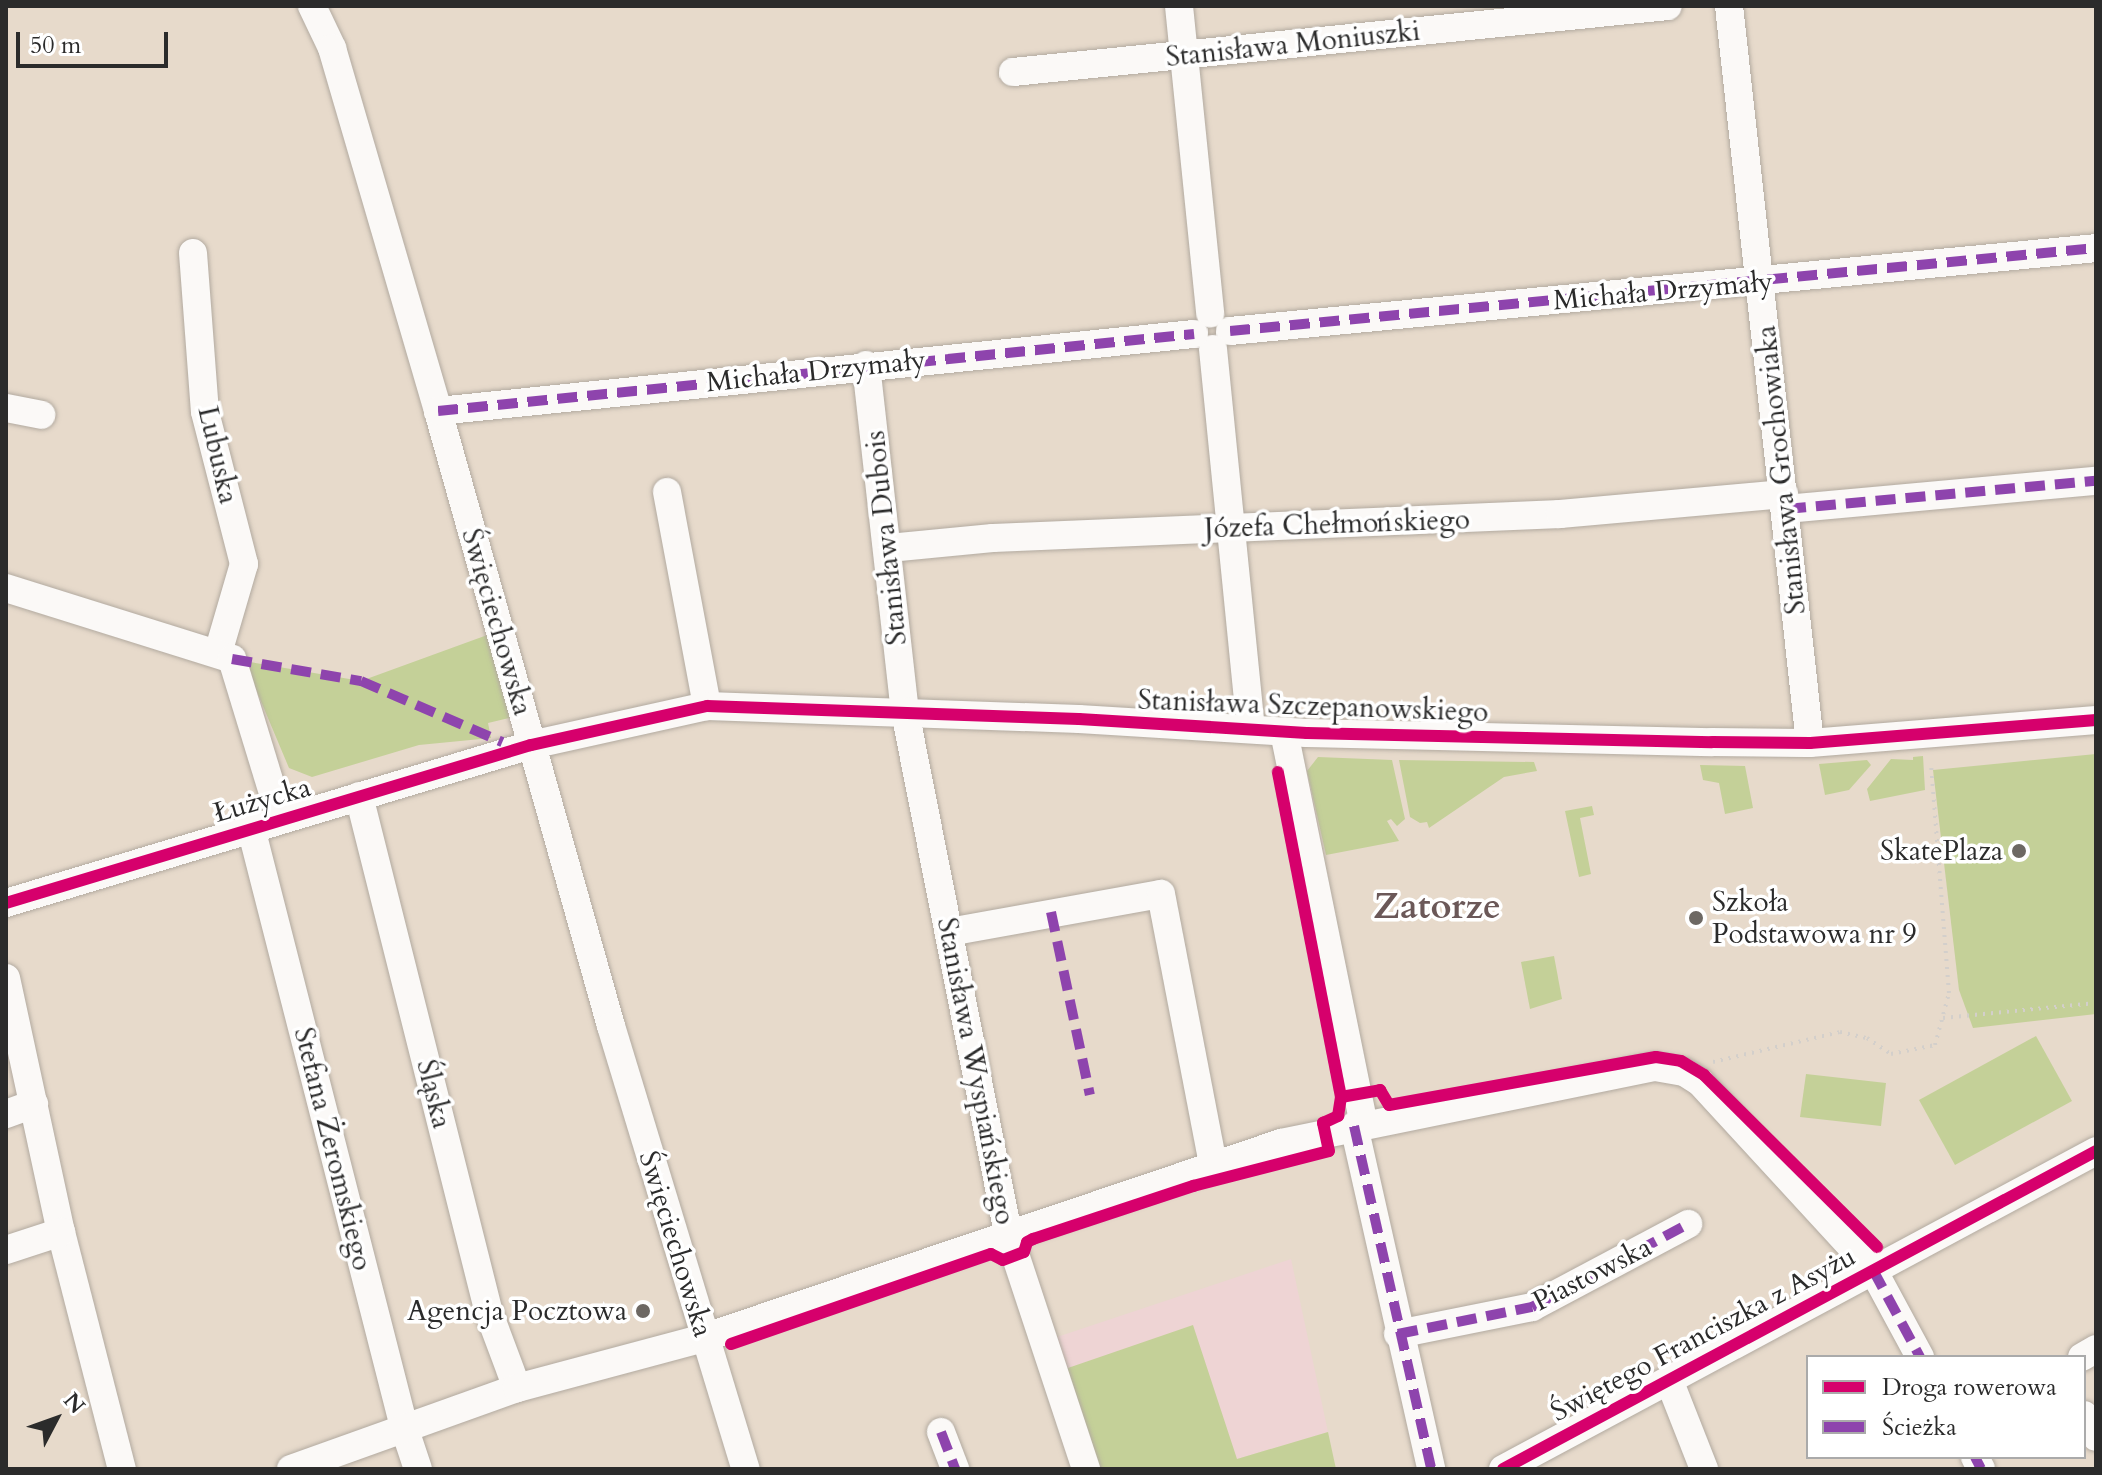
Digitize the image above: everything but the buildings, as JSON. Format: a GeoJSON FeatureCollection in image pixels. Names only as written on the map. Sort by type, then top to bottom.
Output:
{"type":"FeatureCollection","features":[{"type":"Feature","properties":{"kind":"street","name":"Święciechowska"},"geometry":{"type":"LineString","coordinates":[[312,6],[332,48],[703,1338],[746,1469]]}},
{"type":"Feature","properties":{"kind":"street"},"geometry":{"type":"LineString","coordinates":[[1179,6],[1251,728]]}},
{"type":"Feature","properties":{"kind":"street","name":"Stanisława Moniuszki"},"geometry":{"type":"LineString","coordinates":[[1013,72],[1668,6]]}},
{"type":"Feature","properties":{"kind":"street","name":"Stanisława Grochowiaka"},"geometry":{"type":"LineString","coordinates":[[1729,6],[1762,283],[1810,743]]}},
{"type":"Feature","properties":{"kind":"street","name":"Michała Drzymały"},"geometry":{"type":"LineString","coordinates":[[438,411],[866,365],[1762,283],[2096,248]]}},
{"type":"Feature","properties":{"kind":"street","name":"Lubuska"},"geometry":{"type":"LineString","coordinates":[[193,253],[205,412],[244,564],[218,653]]}},
{"type":"Feature","properties":{"kind":"street","name":"Stanisława Dubois"},"geometry":{"type":"LineString","coordinates":[[866,365],[889,548],[905,712]]}},
{"type":"Feature","properties":{"kind":"street"},"geometry":{"type":"LineString","coordinates":[[6,408],[41,415]]}},
{"type":"Feature","properties":{"kind":"street","name":"Józefa Chełmońskiego"},"geometry":{"type":"LineString","coordinates":[[889,548],[993,538],[1560,514],[2096,481]]}},
{"type":"Feature","properties":{"kind":"street"},"geometry":{"type":"LineString","coordinates":[[667,492],[707,706]]}},
{"type":"Feature","properties":{"kind":"street"},"geometry":{"type":"LineString","coordinates":[[6,588],[232,659],[281,819]]}},
{"type":"Feature","properties":{"kind":"street","name":"Stanisława Szczepanowskiego"},"geometry":{"type":"LineString","coordinates":[[531,745],[707,706],[905,712],[1284,732],[1810,743],[2096,720]]}},
{"type":"Feature","properties":{"kind":"street","name":"Stanisława Wyspiańskiego"},"geometry":{"type":"LineString","coordinates":[[905,712],[1008,1233],[1086,1469]]}},
{"type":"Feature","properties":{"kind":"street"},"geometry":{"type":"LineString","coordinates":[[1284,732],[1398,1334],[1431,1469]]}},
{"type":"Feature","properties":{"kind":"street","name":"Łużycka"},"geometry":{"type":"LineString","coordinates":[[6,903],[531,745]]}},
{"type":"Feature","properties":{"kind":"street","name":"Śląska"},"geometry":{"type":"LineString","coordinates":[[359,796],[489,1313],[517,1388]]}},
{"type":"Feature","properties":{"kind":"street","name":"Stefana Żeromskiego"},"geometry":{"type":"LineString","coordinates":[[251,828],[404,1427],[418,1469]]}},
{"type":"Feature","properties":{"kind":"street"},"geometry":{"type":"LineString","coordinates":[[949,932],[1161,894],[1213,1164]]}},
{"type":"Feature","properties":{"kind":"street"},"geometry":{"type":"LineString","coordinates":[[6,978],[61,1232],[122,1469]]}},
{"type":"Feature","properties":{"kind":"street"},"geometry":{"type":"LineString","coordinates":[[291,1469],[517,1388],[703,1338],[1281,1143],[1655,1067],[1684,1072],[1700,1082],[1873,1270],[1919,1355]]}},
{"type":"Feature","properties":{"kind":"street"},"geometry":{"type":"LineString","coordinates":[[6,1114],[34,1104]]}},
{"type":"Feature","properties":{"kind":"street","name":"Świętego Franciszka z Asyżu"},"geometry":{"type":"LineString","coordinates":[[1503,1469],[2096,1151]]}},
{"type":"Feature","properties":{"kind":"street","name":"Piastowska"},"geometry":{"type":"LineString","coordinates":[[1398,1334],[1532,1307],[1688,1224]]}},
{"type":"Feature","properties":{"kind":"street"},"geometry":{"type":"LineString","coordinates":[[6,1250],[61,1232]]}},
{"type":"Feature","properties":{"kind":"street"},"geometry":{"type":"LineString","coordinates":[[1669,1380],[1704,1469]]}},
{"type":"Feature","properties":{"kind":"street"},"geometry":{"type":"LineString","coordinates":[[2086,1419],[2096,1437]]}},
{"type":"Feature","properties":{"kind":"street"},"geometry":{"type":"LineString","coordinates":[[941,1432],[955,1469]]}},
{"type":"Feature","properties":{"kind":"path"},"geometry":{"type":"LineString","coordinates":[[1706,1064],[1840,1032],[1867,1038],[1891,1054],[1935,1045],[1949,993],[1931,766]]}},
{"type":"Feature","properties":{"kind":"path"},"geometry":{"type":"LineString","coordinates":[[1942,1019],[2096,1003]]}},
{"type":"Feature","properties":{"kind":"shaded area"},"geometry":{"type":"Polygon","coordinates":[[[1291,1259],[1328,1432],[1237,1459],[1100,1469],[1054,1338],[1291,1259]]]}},
{"type":"Feature","properties":{"kind":"green space"},"geometry":{"type":"Polygon","coordinates":[[[490,634],[513,717],[488,723],[491,738],[419,745],[312,777],[289,768],[244,661],[361,681],[490,634]]]}},
{"type":"Feature","properties":{"kind":"green space","name":"SkatePlaza"},"geometry":{"type":"Polygon","coordinates":[[[2096,754],[2096,1014],[1973,1028],[1959,990],[1933,770],[2096,754]]]}},
{"type":"Feature","properties":{"kind":"green space"},"geometry":{"type":"Polygon","coordinates":[[[1923,756],[1925,790],[1870,801],[1867,789],[1891,759],[1913,760],[1913,757],[1923,756]]]}},
{"type":"Feature","properties":{"kind":"green space"},"geometry":{"type":"Polygon","coordinates":[[[1318,757],[1392,760],[1405,819],[1397,826],[1391,819],[1387,821],[1399,841],[1326,855],[1307,771],[1318,757]]]}},
{"type":"Feature","properties":{"kind":"green space"},"geometry":{"type":"Polygon","coordinates":[[[1399,760],[1534,762],[1537,771],[1504,777],[1429,828],[1427,822],[1420,823],[1410,817],[1399,760]]]}},
{"type":"Feature","properties":{"kind":"green space"},"geometry":{"type":"Polygon","coordinates":[[[1867,760],[1871,765],[1849,790],[1825,795],[1819,764],[1867,760]]]}},
{"type":"Feature","properties":{"kind":"green space"},"geometry":{"type":"Polygon","coordinates":[[[1700,765],[1745,766],[1753,808],[1725,814],[1719,783],[1703,780],[1700,765]]]}},
{"type":"Feature","properties":{"kind":"green space"},"geometry":{"type":"Polygon","coordinates":[[[1592,806],[1594,815],[1580,818],[1591,874],[1579,877],[1565,811],[1592,806]]]}},
{"type":"Feature","properties":{"kind":"green space"},"geometry":{"type":"Polygon","coordinates":[[[1554,956],[1562,999],[1530,1009],[1521,962],[1554,956]]]}},
{"type":"Feature","properties":{"kind":"green space"},"geometry":{"type":"Polygon","coordinates":[[[2036,1036],[2072,1101],[1955,1165],[1919,1100],[2036,1036]]]}},
{"type":"Feature","properties":{"kind":"green space"},"geometry":{"type":"Polygon","coordinates":[[[1806,1074],[1886,1083],[1881,1126],[1800,1117],[1806,1074]]]}},
{"type":"Feature","properties":{"kind":"green space"},"geometry":{"type":"Polygon","coordinates":[[[1193,1325],[1237,1459],[1328,1432],[1336,1469],[1100,1469],[1065,1369],[1193,1325]]]}},
{"type":"Feature","properties":{"kind":"marked path"},"geometry":{"type":"LineString","coordinates":[[1230,331],[2096,248]]}},
{"type":"Feature","properties":{"kind":"marked path"},"geometry":{"type":"LineString","coordinates":[[438,411],[1194,334]]}},
{"type":"Feature","properties":{"kind":"marked path"},"geometry":{"type":"LineString","coordinates":[[1786,509],[2096,481]]}},
{"type":"Feature","properties":{"kind":"marked path"},"geometry":{"type":"LineString","coordinates":[[232,659],[361,681],[502,742]]}},
{"type":"Feature","properties":{"kind":"marked path"},"geometry":{"type":"LineString","coordinates":[[1051,912],[1090,1095]]}},
{"type":"Feature","properties":{"kind":"marked path"},"geometry":{"type":"LineString","coordinates":[[1354,1126],[1431,1469]]}},
{"type":"Feature","properties":{"kind":"marked path"},"geometry":{"type":"LineString","coordinates":[[1398,1334],[1532,1307],[1688,1224]]}},
{"type":"Feature","properties":{"kind":"marked path"},"geometry":{"type":"LineString","coordinates":[[1873,1270],[1919,1355]]}},
{"type":"Feature","properties":{"kind":"marked path"},"geometry":{"type":"LineString","coordinates":[[941,1432],[955,1469]]}},
{"type":"Feature","properties":{"kind":"marked path"},"geometry":{"type":"LineString","coordinates":[[1976,1459],[1981,1469]]}},
{"type":"Feature","properties":{"kind":"cycle path"},"geometry":{"type":"LineString","coordinates":[[6,903],[531,745],[707,706],[1079,719],[1307,733],[1810,743],[2096,720]]}},
{"type":"Feature","properties":{"kind":"cycle path"},"geometry":{"type":"LineString","coordinates":[[731,1344],[991,1254],[1003,1260],[1024,1252],[1027,1242],[1033,1239],[1193,1186],[1329,1151],[1323,1123],[1338,1116],[1341,1097],[1278,772]]}},
{"type":"Feature","properties":{"kind":"cycle path"},"geometry":{"type":"LineString","coordinates":[[1341,1097],[1380,1090],[1389,1105],[1656,1057],[1681,1061],[1704,1075],[1877,1247]]}},
{"type":"Feature","properties":{"kind":"cycle path"},"geometry":{"type":"LineString","coordinates":[[1503,1469],[2096,1151]]}},
{"type":"Feature","properties":{"kind":"place","name":"SkatePlaza"},"geometry":{"type":"Point","coordinates":[2019,851]}},
{"type":"Feature","properties":{"kind":"place","name":"Szkoła Podstawowa nr 9"},"geometry":{"type":"Point","coordinates":[1696,918]}},
{"type":"Feature","properties":{"kind":"place","name":"Agencja Pocztowa"},"geometry":{"type":"Point","coordinates":[643,1311]}},
{"type":"Feature","properties":{"kind":"district","name":"Zatorze"},"geometry":{"type":"Point","coordinates":[1437,907]}}]}
